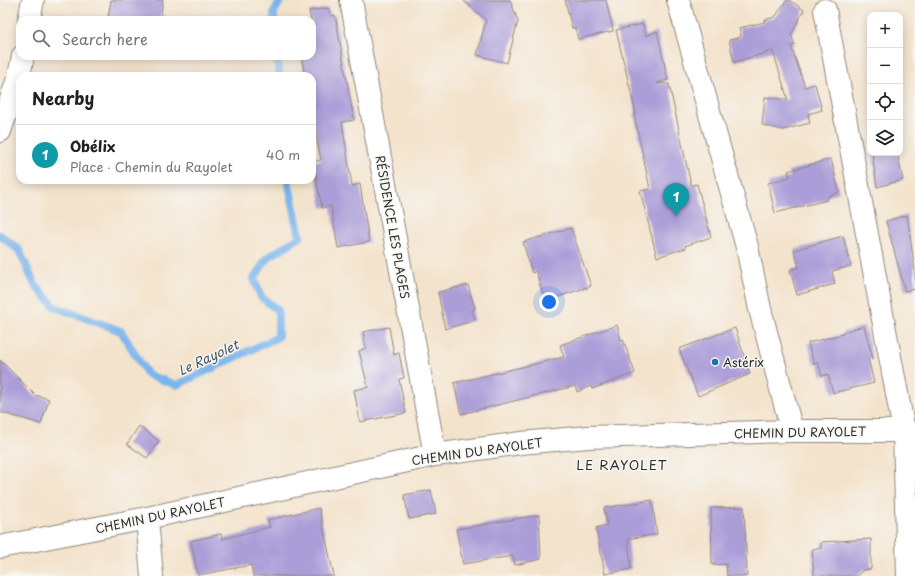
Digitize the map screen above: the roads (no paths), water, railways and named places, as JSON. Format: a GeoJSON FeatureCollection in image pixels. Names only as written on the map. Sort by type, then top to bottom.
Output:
{"type":"FeatureCollection","features":[{"type":"Feature","properties":{"kind":"street"},"geometry":{"type":"LineString","coordinates":[[31,16],[33,0]]}},
{"type":"Feature","properties":{"kind":"street","name":"RÉSIDENCE LES PLAGES"},"geometry":{"type":"LineString","coordinates":[[351,0],[435,455]]}},
{"type":"Feature","properties":{"kind":"street"},"geometry":{"type":"LineString","coordinates":[[678,0],[747,247],[760,309],[792,431]]}},
{"type":"Feature","properties":{"kind":"street"},"geometry":{"type":"LineString","coordinates":[[825,10],[910,432],[908,576]]}},
{"type":"Feature","properties":{"kind":"street"},"geometry":{"type":"LineString","coordinates":[[20,72],[22,60]]}},
{"type":"Feature","properties":{"kind":"street"},"geometry":{"type":"LineString","coordinates":[[0,131],[16,85]]}},
{"type":"Feature","properties":{"kind":"street","name":"CHEMIN DU RAYOLET"},"geometry":{"type":"LineString","coordinates":[[0,547],[147,518],[435,455],[521,443],[588,437],[792,431],[910,432]]}},
{"type":"Feature","properties":{"kind":"street"},"geometry":{"type":"LineString","coordinates":[[147,518],[152,576]]}},
{"type":"Feature","properties":{"kind":"waterway","name":"Le Rayolet"},"geometry":{"type":"LineString","coordinates":[[274,16],[274,12],[281,0]]}},
{"type":"Feature","properties":{"kind":"waterway","name":"Le Rayolet"},"geometry":{"type":"LineString","coordinates":[[277,60],[279,72]]}},
{"type":"Feature","properties":{"kind":"waterway","name":"Le Rayolet"},"geometry":{"type":"LineString","coordinates":[[0,235],[19,250],[35,285],[55,307],[121,331],[148,375],[177,385],[278,337],[278,310],[261,297],[254,279],[267,258],[300,237],[289,184]]}},
{"type":"Feature","properties":{"kind":"place","name":"Obélix"},"geometry":{"type":"Point","coordinates":[676,216]}},
{"type":"Feature","properties":{"kind":"place","name":"Astérix"},"geometry":{"type":"Point","coordinates":[715,362]}},
{"type":"Feature","properties":{"kind":"district","name":"LE RAYOLET"},"geometry":{"type":"Point","coordinates":[622,464]}}]}
